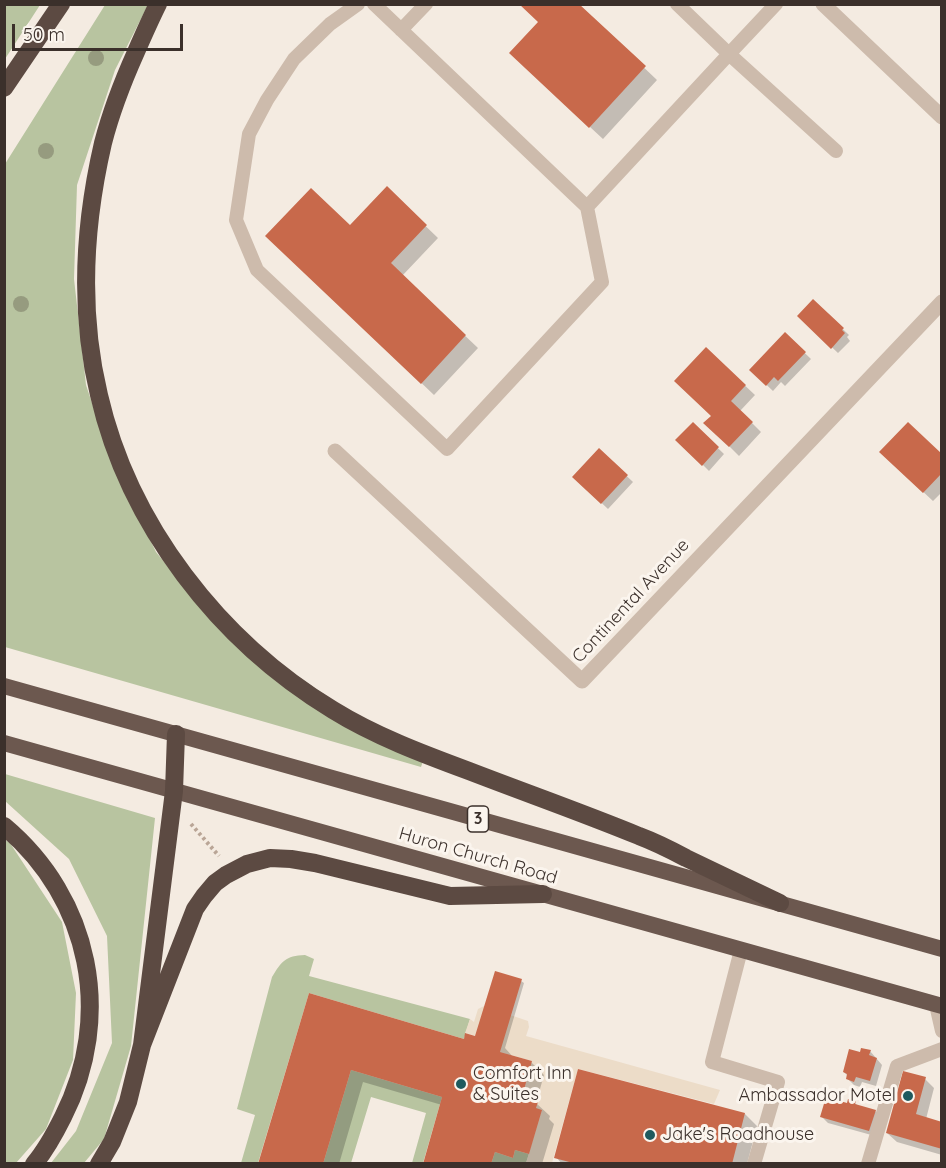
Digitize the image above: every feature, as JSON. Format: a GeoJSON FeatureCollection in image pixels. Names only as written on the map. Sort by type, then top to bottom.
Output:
{"type":"FeatureCollection","features":[{"type":"Feature","properties":{"kind":"highway"},"geometry":{"type":"LineString","coordinates":[[4,88],[61,4]]}},
{"type":"Feature","properties":{"kind":"highway"},"geometry":{"type":"LineString","coordinates":[[158,4],[120,89],[104,142],[92,198],[86,288],[89,336],[98,393],[111,438],[130,484],[151,525],[174,561],[220,618],[254,651],[290,681],[333,710],[376,733],[434,758],[643,837],[780,903]]}},
{"type":"Feature","properties":{"kind":"highway","name":"Huron Church Road"},"geometry":{"type":"LineString","coordinates":[[4,686],[942,949]]}},
{"type":"Feature","properties":{"kind":"highway"},"geometry":{"type":"LineString","coordinates":[[99,1164],[112,1142],[128,1102],[142,1045],[174,790],[176,734]]}},
{"type":"Feature","properties":{"kind":"highway","name":"Huron Church Road"},"geometry":{"type":"LineString","coordinates":[[4,743],[939,1005]]}},
{"type":"Feature","properties":{"kind":"highway"},"geometry":{"type":"LineString","coordinates":[[4,826],[21,839],[43,865],[64,900],[78,932],[91,1000],[82,1070],[70,1103],[34,1164]]}},
{"type":"Feature","properties":{"kind":"highway"},"geometry":{"type":"LineString","coordinates":[[142,1045],[195,909],[215,883],[247,864],[270,858],[315,862],[450,896],[543,894]]}},
{"type":"Feature","properties":{"kind":"street"},"geometry":{"type":"LineString","coordinates":[[823,4],[942,117]]}},
{"type":"Feature","properties":{"kind":"street","name":"Continental Avenue"},"geometry":{"type":"LineString","coordinates":[[335,451],[582,681],[942,302]]}},
{"type":"Feature","properties":{"kind":"lane"},"geometry":{"type":"LineString","coordinates":[[358,4],[330,24],[294,59],[267,100],[249,134],[236,220],[257,270],[447,449],[602,282],[587,207],[374,4]]}},
{"type":"Feature","properties":{"kind":"lane"},"geometry":{"type":"LineString","coordinates":[[401,30],[426,4]]}},
{"type":"Feature","properties":{"kind":"lane"},"geometry":{"type":"LineString","coordinates":[[677,4],[836,151]]}},
{"type":"Feature","properties":{"kind":"lane"},"geometry":{"type":"LineString","coordinates":[[587,207],[776,4]]}},
{"type":"Feature","properties":{"kind":"lane"},"geometry":{"type":"LineString","coordinates":[[741,950],[712,1062],[778,1082],[754,1164]]}},
{"type":"Feature","properties":{"kind":"lane"},"geometry":{"type":"LineString","coordinates":[[939,1005],[942,1031]]}},
{"type":"Feature","properties":{"kind":"lane"},"geometry":{"type":"LineString","coordinates":[[868,1164],[897,1066],[942,1049]]}},
{"type":"Feature","properties":{"kind":"path"},"geometry":{"type":"LineString","coordinates":[[190,823],[225,862]]}},
{"type":"Feature","properties":{"kind":"green space"},"geometry":{"type":"Polygon","coordinates":[[[4,5],[40,5],[5,59],[4,5]]]}},
{"type":"Feature","properties":{"kind":"green space"},"geometry":{"type":"Polygon","coordinates":[[[105,5],[148,5],[115,70],[77,185],[74,279],[86,385],[111,460],[156,552],[207,615],[423,761],[421,767],[5,647],[5,164],[105,5]]]}},
{"type":"Feature","properties":{"kind":"green space"},"geometry":{"type":"Polygon","coordinates":[[[5,774],[155,818],[131,1046],[104,1139],[84,1163],[51,1163],[76,1131],[112,1043],[107,936],[69,859],[5,801],[5,774]]]}},
{"type":"Feature","properties":{"kind":"green space"},"geometry":{"type":"Polygon","coordinates":[[[5,840],[10,843],[62,922],[76,993],[73,1060],[46,1129],[16,1163],[5,1164],[5,840]]]}},
{"type":"Feature","properties":{"kind":"green space"},"geometry":{"type":"Polygon","coordinates":[[[305,955],[314,959],[309,976],[470,1019],[464,1039],[309,993],[258,1163],[241,1163],[255,1115],[237,1109],[272,977],[285,960],[305,955]]]}},
{"type":"Feature","properties":{"kind":"green space"},"geometry":{"type":"Polygon","coordinates":[[[351,1070],[442,1097],[423,1163],[412,1163],[426,1113],[371,1097],[351,1163],[323,1164],[351,1070]]]}},
{"type":"Feature","properties":{"kind":"green space"},"geometry":{"type":"Polygon","coordinates":[[[515,1150],[529,1154],[526,1163],[491,1164],[495,1152],[513,1158],[515,1150]]]}},
{"type":"Feature","properties":{"kind":"shaded area"},"geometry":{"type":"Polygon","coordinates":[[[484,1006],[528,1021],[526,1036],[720,1090],[714,1104],[578,1069],[552,1163],[526,1163],[542,1110],[536,1108],[538,1102],[522,1097],[532,1061],[500,1052],[502,1043],[465,1033],[470,1019],[474,1022],[478,1009],[484,1006]]]}},
{"type":"Feature","properties":{"kind":"building"},"geometry":{"type":"Polygon","coordinates":[[[519,4],[579,4],[646,66],[589,128],[509,53],[538,22],[519,4]]]}},
{"type":"Feature","properties":{"kind":"building"},"geometry":{"type":"Polygon","coordinates":[[[387,186],[427,225],[391,263],[466,335],[421,384],[265,236],[311,188],[350,225],[387,186]]]}},
{"type":"Feature","properties":{"kind":"building"},"geometry":{"type":"Polygon","coordinates":[[[813,299],[844,328],[842,330],[845,333],[831,349],[797,316],[813,299]]]}},
{"type":"Feature","properties":{"kind":"building"},"geometry":{"type":"Polygon","coordinates":[[[785,332],[806,352],[778,381],[774,377],[766,386],[749,370],[785,332]]]}},
{"type":"Feature","properties":{"kind":"building"},"geometry":{"type":"Polygon","coordinates":[[[706,347],[746,385],[731,401],[753,422],[729,447],[703,423],[711,416],[674,381],[706,347]]]}},
{"type":"Feature","properties":{"kind":"building"},"geometry":{"type":"Polygon","coordinates":[[[693,422],[719,447],[702,466],[675,440],[693,422]]]}},
{"type":"Feature","properties":{"kind":"building"},"geometry":{"type":"Polygon","coordinates":[[[908,422],[942,454],[942,473],[923,493],[879,452],[908,422]]]}},
{"type":"Feature","properties":{"kind":"building"},"geometry":{"type":"Polygon","coordinates":[[[599,448],[628,475],[601,504],[572,477],[599,448]]]}},
{"type":"Feature","properties":{"kind":"building","name":"Comfort Inn & Suites"},"geometry":{"type":"Polygon","coordinates":[[[495,971],[522,979],[500,1052],[532,1061],[522,1097],[538,1102],[536,1108],[542,1110],[529,1154],[515,1150],[513,1158],[495,1152],[491,1164],[423,1164],[442,1097],[351,1070],[323,1164],[258,1164],[309,993],[464,1039],[465,1033],[475,1036],[495,971]]]}},
{"type":"Feature","properties":{"kind":"building"},"geometry":{"type":"Polygon","coordinates":[[[861,1048],[871,1050],[869,1055],[877,1058],[870,1081],[856,1077],[854,1082],[846,1079],[847,1074],[843,1072],[849,1049],[860,1052],[861,1048]]]}},
{"type":"Feature","properties":{"kind":"building","name":"Jake's Roadhouse"},"geometry":{"type":"Polygon","coordinates":[[[578,1069],[745,1113],[732,1164],[577,1164],[554,1158],[578,1069]]]}},
{"type":"Feature","properties":{"kind":"building","name":"Ambassador Motel"},"geometry":{"type":"Polygon","coordinates":[[[903,1071],[926,1077],[916,1114],[942,1122],[942,1149],[886,1133],[903,1071]]]}},
{"type":"Feature","properties":{"kind":"building"},"geometry":{"type":"Polygon","coordinates":[[[826,1097],[847,1103],[848,1099],[856,1101],[855,1104],[876,1110],[869,1131],[820,1117],[826,1097]]]}},
{"type":"Feature","properties":{"kind":"place","name":"Comfort Inn & Suites"},"geometry":{"type":"Point","coordinates":[461,1084]}},
{"type":"Feature","properties":{"kind":"place","name":"Ambassador Motel"},"geometry":{"type":"Point","coordinates":[908,1096]}},
{"type":"Feature","properties":{"kind":"place","name":"Jake's Roadhouse"},"geometry":{"type":"Point","coordinates":[650,1135]}}]}
